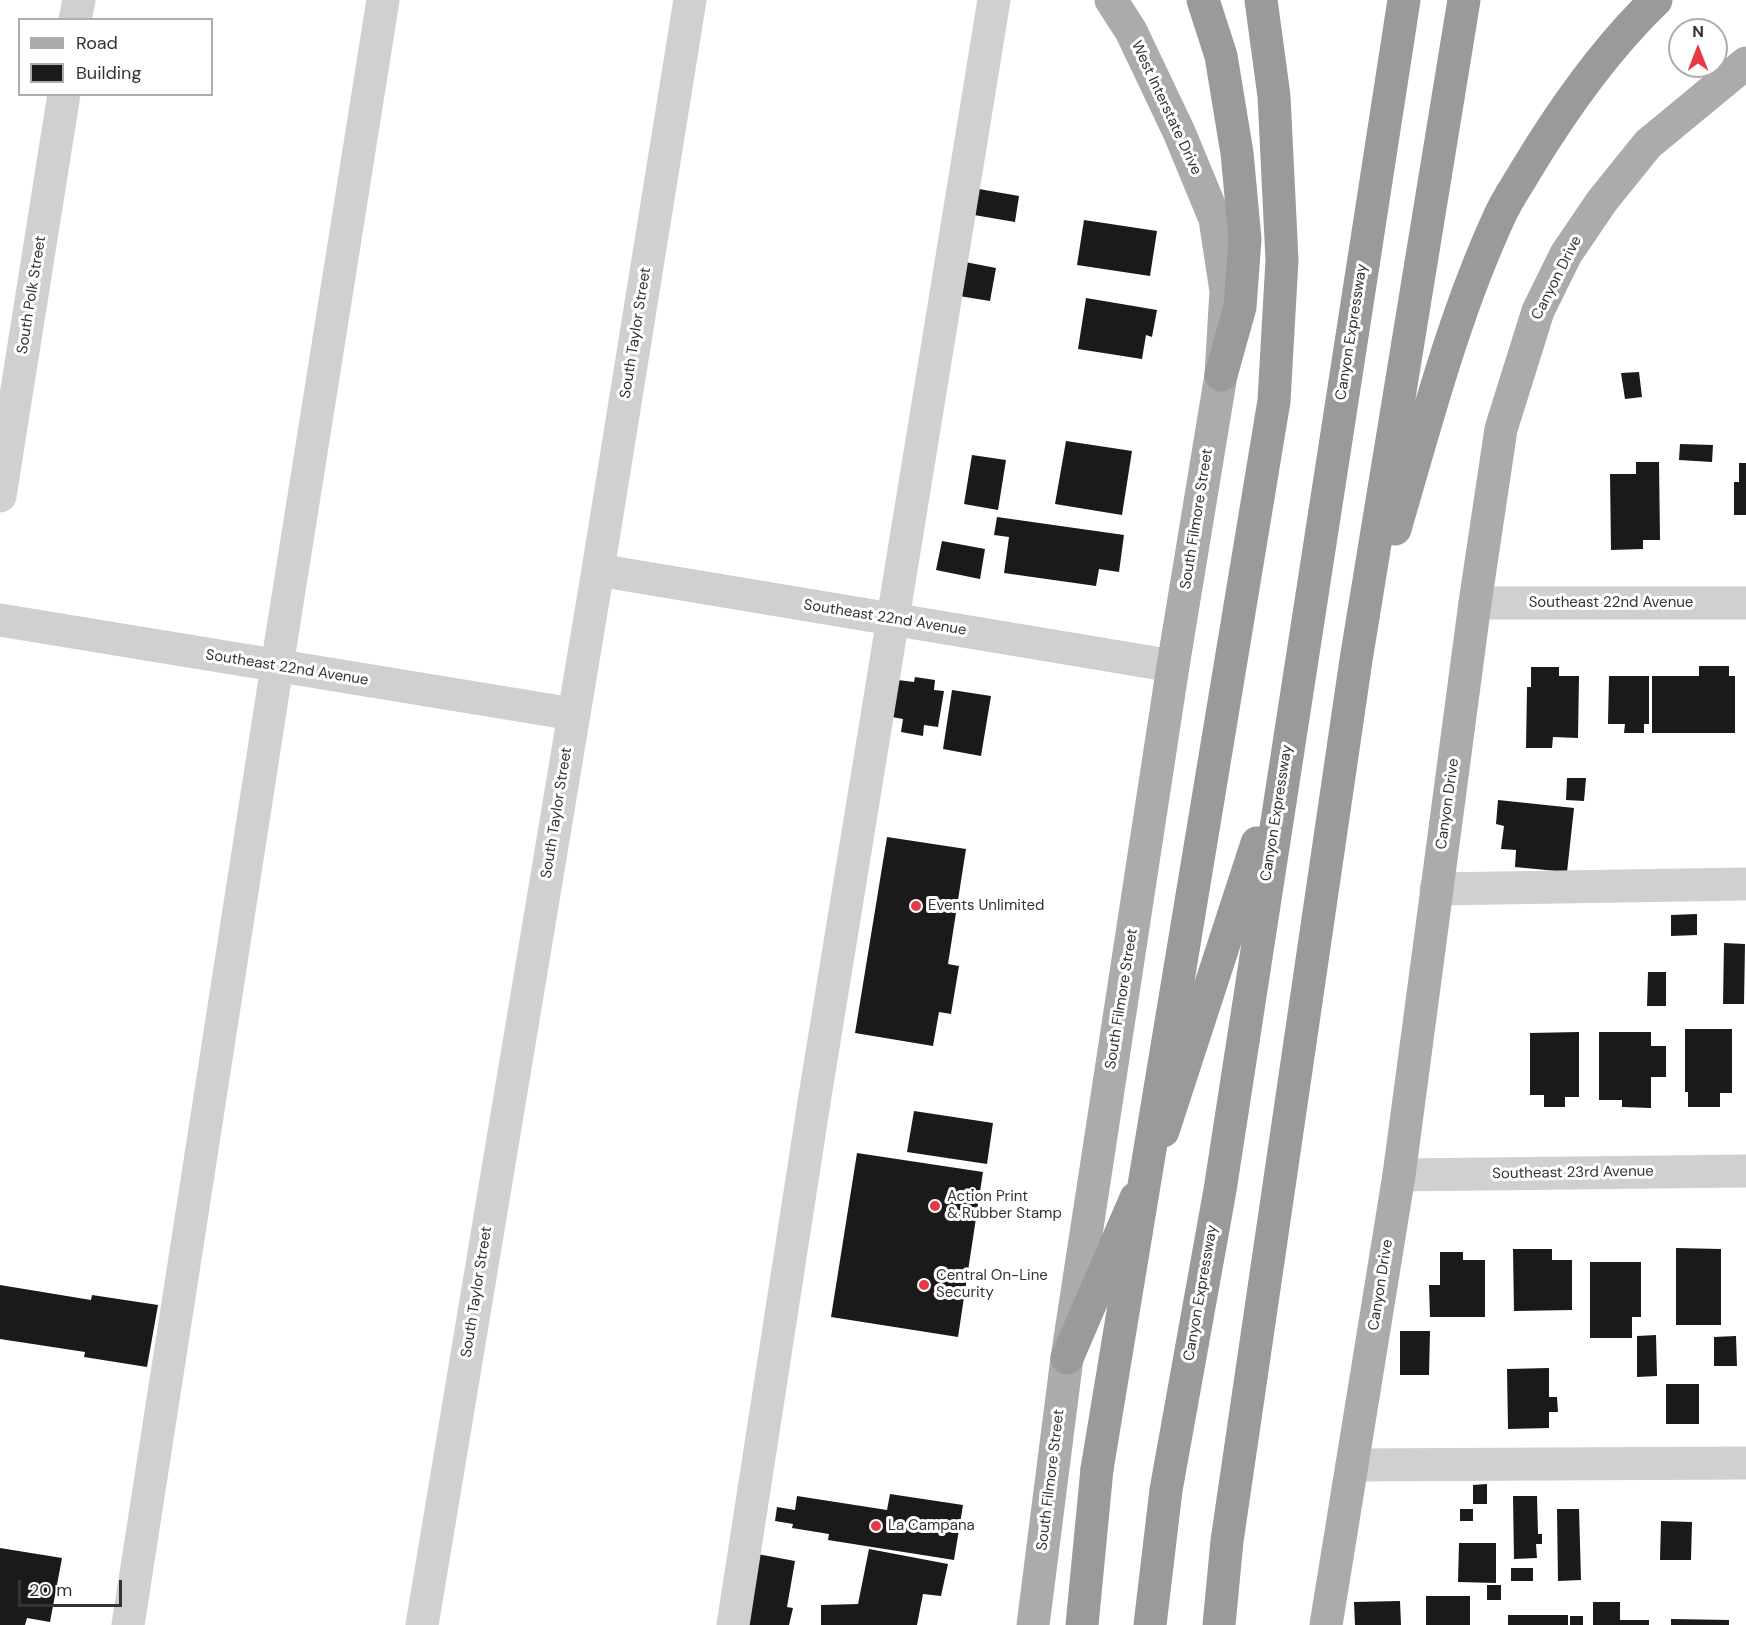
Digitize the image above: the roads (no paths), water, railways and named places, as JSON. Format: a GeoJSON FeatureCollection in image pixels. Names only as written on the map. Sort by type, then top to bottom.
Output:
{"type":"FeatureCollection","features":[{"type":"Feature","properties":{"kind":"highway"},"geometry":{"type":"LineString","coordinates":[[1203,0],[1221,56],[1237,153],[1245,239],[1240,307],[1221,375]]}},
{"type":"Feature","properties":{"kind":"highway"},"geometry":{"type":"LineString","coordinates":[[1082,1625],[1097,1469],[1274,401],[1282,260],[1274,96],[1261,0]]}},
{"type":"Feature","properties":{"kind":"highway","name":"Canyon Expressway"},"geometry":{"type":"LineString","coordinates":[[1150,1625],[1166,1490],[1220,1190],[1404,0]]}},
{"type":"Feature","properties":{"kind":"highway"},"geometry":{"type":"LineString","coordinates":[[1219,1625],[1227,1541],[1356,660],[1464,0]]}},
{"type":"Feature","properties":{"kind":"highway"},"geometry":{"type":"LineString","coordinates":[[1356,660],[1449,349],[1474,277],[1501,212],[1569,103],[1656,0]]}},
{"type":"Feature","properties":{"kind":"highway"},"geometry":{"type":"LineString","coordinates":[[1067,1358],[1156,1152],[1287,753]]}},
{"type":"Feature","properties":{"kind":"highway"},"geometry":{"type":"LineString","coordinates":[[1227,1541],[1238,1625]]}},
{"type":"Feature","properties":{"kind":"main road","name":"West Interstate Drive"},"geometry":{"type":"LineString","coordinates":[[1111,0],[1131,31],[1179,132],[1215,219],[1226,291],[1221,375]]}},
{"type":"Feature","properties":{"kind":"main road","name":"Canyon Drive"},"geometry":{"type":"LineString","coordinates":[[1326,1625],[1399,1174],[1475,603],[1501,429],[1538,311],[1566,254],[1602,201],[1648,144],[1746,63]]}},
{"type":"Feature","properties":{"kind":"main road","name":"South Filmore Street"},"geometry":{"type":"LineString","coordinates":[[1033,1625],[1067,1358],[1173,666],[1221,375]]}},
{"type":"Feature","properties":{"kind":"street"},"geometry":{"type":"LineString","coordinates":[[75,18],[78,0]]}},
{"type":"Feature","properties":{"kind":"street"},"geometry":{"type":"LineString","coordinates":[[128,1625],[383,0]]}},
{"type":"Feature","properties":{"kind":"street","name":"South Taylor Street"},"geometry":{"type":"LineString","coordinates":[[422,1625],[598,570],[690,0]]}},
{"type":"Feature","properties":{"kind":"street"},"geometry":{"type":"LineString","coordinates":[[733,1625],[815,1096],[994,0]]}},
{"type":"Feature","properties":{"kind":"street","name":"South Polk Street"},"geometry":{"type":"LineString","coordinates":[[0,496],[64,96]]}},
{"type":"Feature","properties":{"kind":"street","name":"Southeast 22nd Avenue"},"geometry":{"type":"LineString","coordinates":[[598,570],[1173,666]]}},
{"type":"Feature","properties":{"kind":"street","name":"Southeast 22nd Avenue"},"geometry":{"type":"LineString","coordinates":[[1475,603],[1746,603]]}},
{"type":"Feature","properties":{"kind":"street","name":"Southeast 22nd Avenue"},"geometry":{"type":"LineString","coordinates":[[0,620],[573,714]]}},
{"type":"Feature","properties":{"kind":"street"},"geometry":{"type":"LineString","coordinates":[[1436,890],[1746,884]]}},
{"type":"Feature","properties":{"kind":"street","name":"Southeast 23rd Avenue"},"geometry":{"type":"LineString","coordinates":[[1399,1174],[1746,1171]]}},
{"type":"Feature","properties":{"kind":"street"},"geometry":{"type":"LineString","coordinates":[[1352,1465],[1746,1463]]}},
{"type":"Feature","properties":{"kind":"place","name":"Events Unlimited"},"geometry":{"type":"Point","coordinates":[916,906]}},
{"type":"Feature","properties":{"kind":"place","name":"Action Print & Rubber Stamp"},"geometry":{"type":"Point","coordinates":[935,1206]}},
{"type":"Feature","properties":{"kind":"place","name":"Central On-Line Security"},"geometry":{"type":"Point","coordinates":[924,1285]}},
{"type":"Feature","properties":{"kind":"place","name":"La Campana"},"geometry":{"type":"Point","coordinates":[876,1526]}}]}
